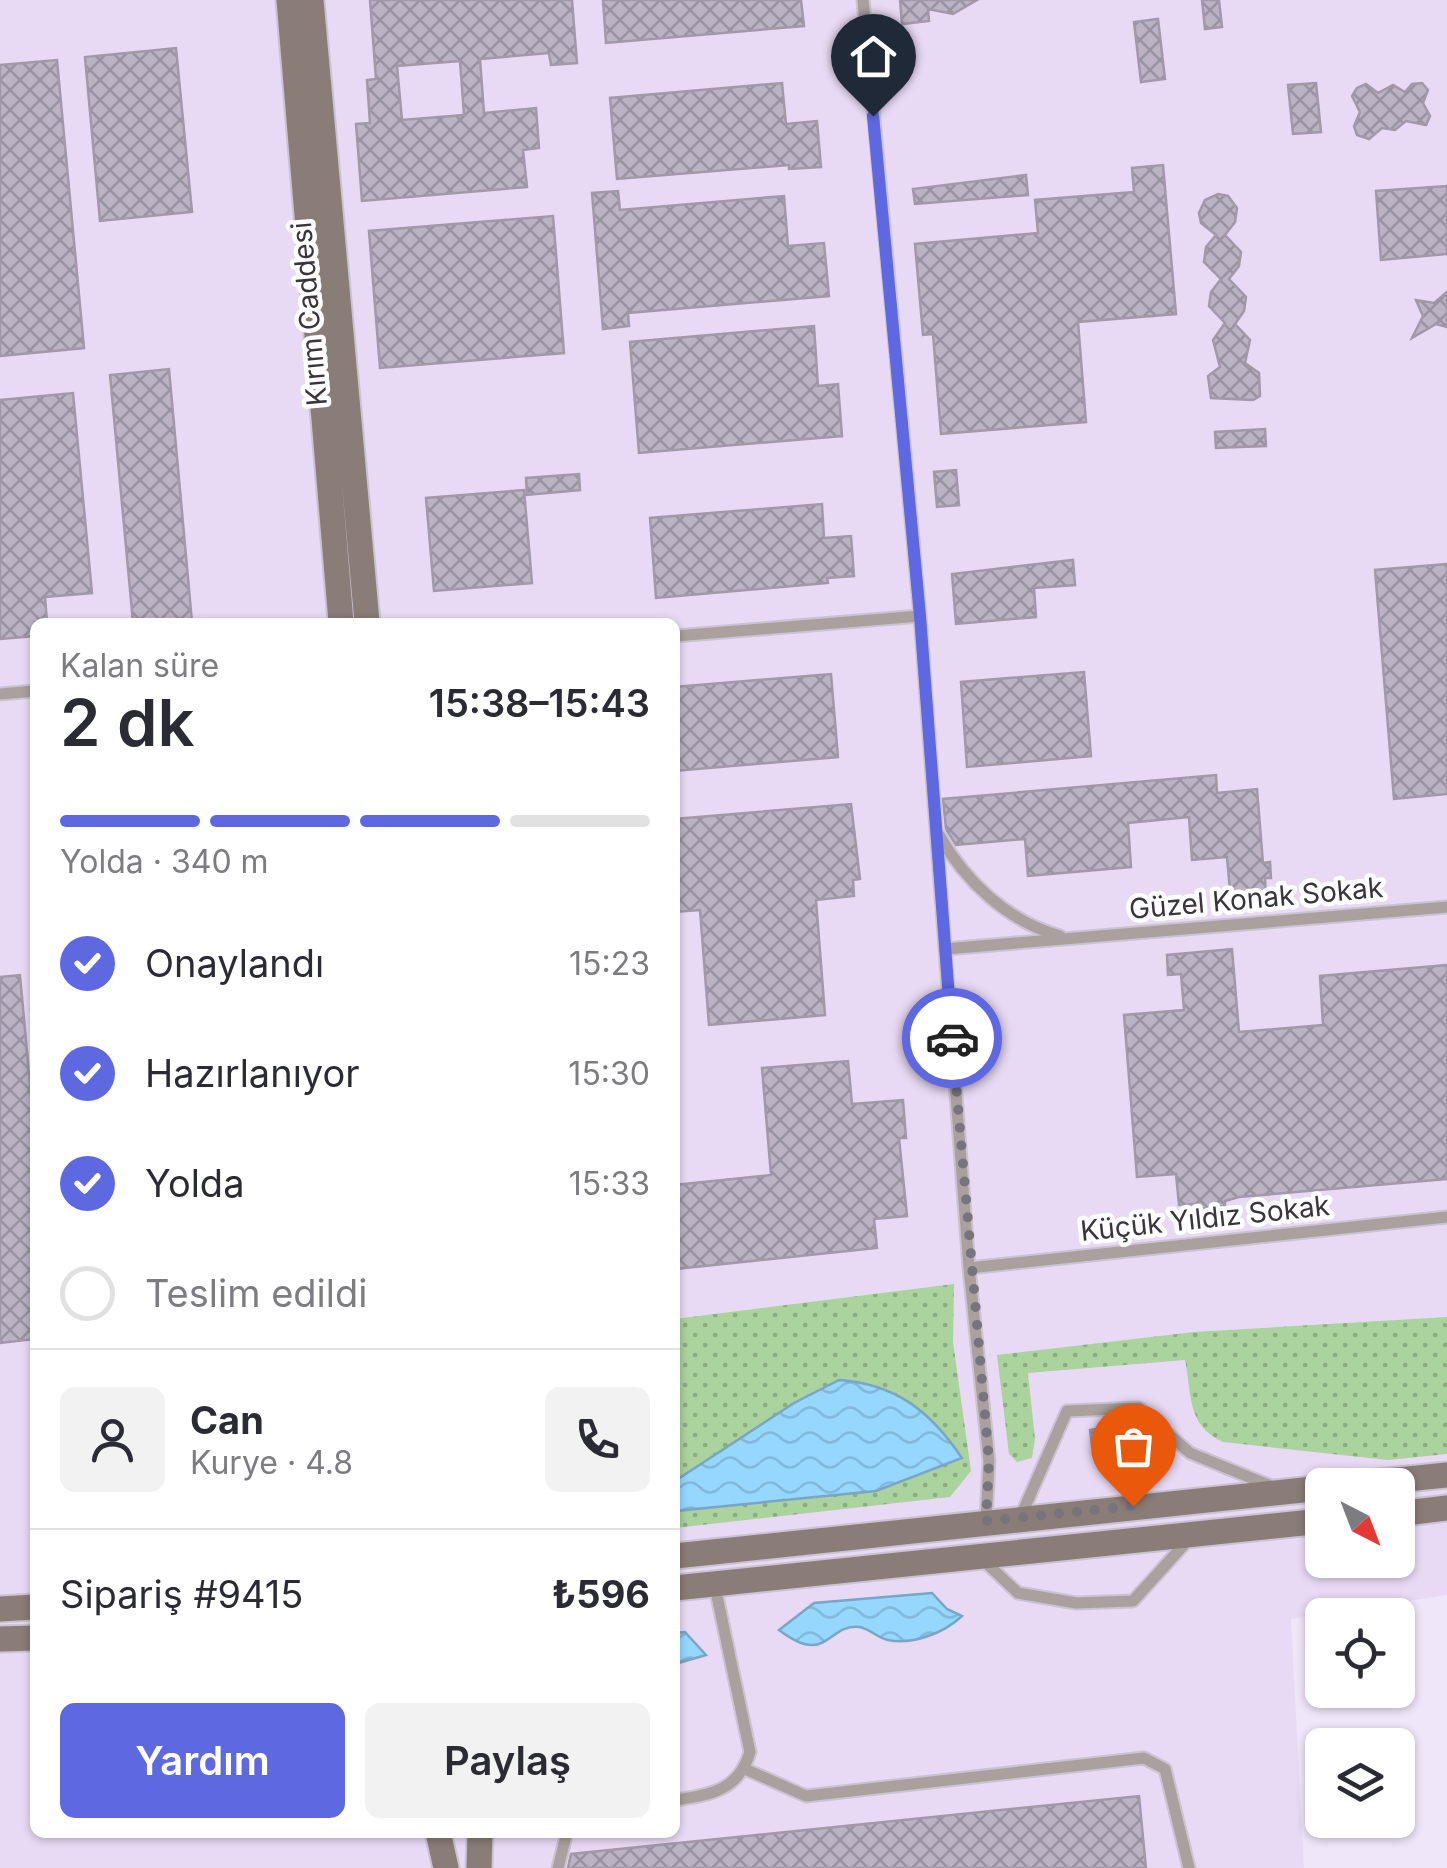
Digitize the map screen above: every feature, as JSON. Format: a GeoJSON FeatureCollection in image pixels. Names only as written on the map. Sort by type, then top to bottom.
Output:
{"type":"FeatureCollection","features":[{"type":"Feature","properties":{"kind":"main road","name":"Kırım Caddesi"},"geometry":{"type":"LineString","coordinates":[[290,0],[341,618]]}},
{"type":"Feature","properties":{"kind":"main road","name":"Kırım Caddesi"},"geometry":{"type":"LineString","coordinates":[[311,0],[367,618]]}},
{"type":"Feature","properties":{"kind":"main road"},"geometry":{"type":"LineString","coordinates":[[1415,1478],[1447,1475]]}},
{"type":"Feature","properties":{"kind":"main road"},"geometry":{"type":"LineString","coordinates":[[680,1555],[1305,1489]]}},
{"type":"Feature","properties":{"kind":"main road"},"geometry":{"type":"LineString","coordinates":[[1415,1512],[1447,1508]]}},
{"type":"Feature","properties":{"kind":"main road"},"geometry":{"type":"LineString","coordinates":[[680,1587],[1305,1523]]}},
{"type":"Feature","properties":{"kind":"main road"},"geometry":{"type":"LineString","coordinates":[[0,1608],[30,1607]]}},
{"type":"Feature","properties":{"kind":"main road"},"geometry":{"type":"LineString","coordinates":[[0,1640],[30,1638]]}},
{"type":"Feature","properties":{"kind":"main road"},"geometry":{"type":"LineString","coordinates":[[439,1838],[446,1868]]}},
{"type":"Feature","properties":{"kind":"main road"},"geometry":{"type":"LineString","coordinates":[[480,1838],[480,1868]]}},
{"type":"Feature","properties":{"kind":"lane"},"geometry":{"type":"LineString","coordinates":[[863,0],[920,616],[969,1268],[989,1461],[986,1521]]}},
{"type":"Feature","properties":{"kind":"lane"},"geometry":{"type":"LineString","coordinates":[[680,636],[920,616]]}},
{"type":"Feature","properties":{"kind":"lane"},"geometry":{"type":"LineString","coordinates":[[0,694],[30,691]]}},
{"type":"Feature","properties":{"kind":"lane","name":"Güzel Konak Sokak"},"geometry":{"type":"LineString","coordinates":[[936,831],[962,870],[992,899],[1035,927],[1068,938]]}},
{"type":"Feature","properties":{"kind":"lane","name":"Güzel Konak Sokak"},"geometry":{"type":"LineString","coordinates":[[945,948],[1447,907]]}},
{"type":"Feature","properties":{"kind":"lane","name":"Küçük Yıldız Sokak"},"geometry":{"type":"LineString","coordinates":[[969,1268],[1447,1217]]}},
{"type":"Feature","properties":{"kind":"lane"},"geometry":{"type":"LineString","coordinates":[[1020,1518],[1067,1411],[1139,1408],[1190,1454],[1284,1491]]}},
{"type":"Feature","properties":{"kind":"lane"},"geometry":{"type":"LineString","coordinates":[[978,1556],[1018,1593],[1076,1604],[1133,1601],[1194,1534]]}},
{"type":"Feature","properties":{"kind":"lane"},"geometry":{"type":"LineString","coordinates":[[680,1799],[730,1787],[745,1769],[750,1752],[714,1582]]}},
{"type":"Feature","properties":{"kind":"lane"},"geometry":{"type":"LineString","coordinates":[[745,1769],[806,1796],[1144,1758],[1166,1769],[1189,1868]]}},
{"type":"Feature","properties":{"kind":"lane"},"geometry":{"type":"LineString","coordinates":[[558,1868],[566,1838]]}},
{"type":"Feature","properties":{"kind":"shaded area"},"geometry":{"type":"Polygon","coordinates":[[[0,0],[1447,0],[1447,1595],[1415,1600],[1305,1598],[1305,1617],[1291,1619],[1304,1868],[0,1868],[0,0]]]}},
{"type":"Feature","properties":{"kind":"green space"},"geometry":{"type":"Polygon","coordinates":[[[954,1284],[953,1342],[971,1471],[950,1497],[680,1527],[680,1318],[954,1284]]]}},
{"type":"Feature","properties":{"kind":"green space"},"geometry":{"type":"Polygon","coordinates":[[[1447,1317],[1447,1454],[1388,1460],[1223,1442],[1202,1427],[1197,1418],[1185,1360],[1028,1373],[1035,1439],[1032,1458],[1017,1462],[1009,1454],[997,1355],[1194,1332],[1447,1317]]]}},
{"type":"Feature","properties":{"kind":"water"},"geometry":{"type":"Polygon","coordinates":[[[839,1380],[878,1387],[924,1414],[962,1458],[876,1491],[680,1511],[680,1478],[794,1403],[839,1380]]]}},
{"type":"Feature","properties":{"kind":"water"},"geometry":{"type":"Polygon","coordinates":[[[932,1593],[947,1609],[962,1616],[918,1639],[888,1640],[859,1627],[808,1645],[779,1630],[814,1603],[932,1593]]]}},
{"type":"Feature","properties":{"kind":"water"},"geometry":{"type":"Polygon","coordinates":[[[680,1632],[685,1632],[706,1655],[680,1663],[680,1632]]]}},
{"type":"Feature","properties":{"kind":"building"},"geometry":{"type":"Polygon","coordinates":[[[370,0],[572,0],[577,63],[551,65],[549,53],[480,59],[484,113],[536,108],[539,148],[523,150],[527,187],[362,201],[356,124],[370,123],[367,80],[376,79],[370,0]],[[460,61],[397,66],[402,120],[464,115],[460,61]]]}},
{"type":"Feature","properties":{"kind":"building"},"geometry":{"type":"Polygon","coordinates":[[[603,0],[801,0],[804,26],[606,43],[603,0]]]}},
{"type":"Feature","properties":{"kind":"building"},"geometry":{"type":"Polygon","coordinates":[[[900,0],[977,0],[953,14],[928,9],[929,21],[902,24],[900,0]]]}},
{"type":"Feature","properties":{"kind":"building"},"geometry":{"type":"Polygon","coordinates":[[[1202,0],[1219,0],[1222,27],[1205,29],[1202,0]]]}},
{"type":"Feature","properties":{"kind":"building"},"geometry":{"type":"Polygon","coordinates":[[[1158,19],[1165,79],[1141,82],[1134,22],[1158,19]]]}},
{"type":"Feature","properties":{"kind":"building"},"geometry":{"type":"Polygon","coordinates":[[[176,48],[192,212],[100,221],[85,57],[176,48]]]}},
{"type":"Feature","properties":{"kind":"building"},"geometry":{"type":"Polygon","coordinates":[[[57,60],[84,348],[0,356],[0,65],[57,60]]]}},
{"type":"Feature","properties":{"kind":"building"},"geometry":{"type":"Polygon","coordinates":[[[782,83],[786,124],[817,121],[821,167],[789,169],[789,165],[617,179],[610,98],[782,83]]]}},
{"type":"Feature","properties":{"kind":"building"},"geometry":{"type":"Polygon","coordinates":[[[1316,83],[1321,132],[1293,134],[1288,85],[1316,83]]]}},
{"type":"Feature","properties":{"kind":"building"},"geometry":{"type":"Polygon","coordinates":[[[1422,83],[1428,90],[1423,103],[1430,116],[1426,125],[1406,121],[1395,130],[1382,128],[1369,139],[1357,135],[1354,126],[1360,112],[1352,96],[1357,88],[1366,84],[1378,93],[1393,85],[1405,92],[1412,84],[1422,83]]]}},
{"type":"Feature","properties":{"kind":"building"},"geometry":{"type":"Polygon","coordinates":[[[1163,165],[1176,314],[1078,322],[1086,422],[941,434],[933,334],[923,335],[915,244],[1038,233],[1035,200],[1134,192],[1132,168],[1163,165]]]}},
{"type":"Feature","properties":{"kind":"building"},"geometry":{"type":"Polygon","coordinates":[[[1026,175],[1028,195],[915,204],[913,189],[1026,175]]]}},
{"type":"Feature","properties":{"kind":"building"},"geometry":{"type":"Polygon","coordinates":[[[1447,186],[1447,254],[1381,260],[1376,191],[1447,186]]]}},
{"type":"Feature","properties":{"kind":"building"},"geometry":{"type":"Polygon","coordinates":[[[618,191],[620,210],[784,196],[788,246],[824,243],[829,296],[628,313],[629,326],[603,329],[592,193],[618,191]]]}},
{"type":"Feature","properties":{"kind":"building"},"geometry":{"type":"Polygon","coordinates":[[[1218,194],[1228,196],[1237,208],[1235,222],[1225,235],[1241,252],[1239,266],[1229,279],[1246,297],[1244,311],[1235,324],[1250,340],[1245,363],[1259,373],[1260,396],[1253,400],[1211,398],[1208,376],[1220,367],[1213,340],[1225,323],[1209,306],[1211,292],[1221,279],[1204,262],[1206,247],[1216,235],[1201,223],[1199,213],[1205,200],[1218,194]]]}},
{"type":"Feature","properties":{"kind":"building"},"geometry":{"type":"Polygon","coordinates":[[[553,216],[564,353],[380,368],[369,231],[553,216]]]}},
{"type":"Feature","properties":{"kind":"building"},"geometry":{"type":"Polygon","coordinates":[[[1447,292],[1447,327],[1436,324],[1412,338],[1423,316],[1416,300],[1434,303],[1447,292]]]}},
{"type":"Feature","properties":{"kind":"building"},"geometry":{"type":"Polygon","coordinates":[[[814,326],[818,386],[838,384],[842,436],[639,453],[630,342],[814,326]]]}},
{"type":"Feature","properties":{"kind":"building"},"geometry":{"type":"Polygon","coordinates":[[[169,369],[192,618],[133,618],[110,375],[169,369]]]}},
{"type":"Feature","properties":{"kind":"building"},"geometry":{"type":"Polygon","coordinates":[[[73,393],[92,593],[45,597],[47,618],[30,618],[30,636],[0,639],[0,400],[73,393]]]}},
{"type":"Feature","properties":{"kind":"building"},"geometry":{"type":"Polygon","coordinates":[[[1265,429],[1266,446],[1216,448],[1215,432],[1265,429]]]}},
{"type":"Feature","properties":{"kind":"building"},"geometry":{"type":"Polygon","coordinates":[[[956,470],[959,505],[937,507],[934,472],[956,470]]]}},
{"type":"Feature","properties":{"kind":"building"},"geometry":{"type":"Polygon","coordinates":[[[579,474],[580,490],[527,495],[526,478],[579,474]]]}},
{"type":"Feature","properties":{"kind":"building"},"geometry":{"type":"Polygon","coordinates":[[[524,490],[532,583],[434,591],[426,498],[524,490]]]}},
{"type":"Feature","properties":{"kind":"building"},"geometry":{"type":"Polygon","coordinates":[[[822,504],[824,538],[851,536],[854,576],[827,578],[828,583],[656,598],[650,518],[822,504]]]}},
{"type":"Feature","properties":{"kind":"building"},"geometry":{"type":"Polygon","coordinates":[[[1073,560],[1075,585],[1034,588],[1036,617],[956,624],[952,574],[1073,560]]]}},
{"type":"Feature","properties":{"kind":"building"},"geometry":{"type":"Polygon","coordinates":[[[1447,564],[1447,794],[1394,799],[1375,570],[1447,564]]]}},
{"type":"Feature","properties":{"kind":"building"},"geometry":{"type":"Polygon","coordinates":[[[1084,672],[1091,756],[967,767],[961,682],[1084,672]]]}},
{"type":"Feature","properties":{"kind":"building"},"geometry":{"type":"Polygon","coordinates":[[[831,674],[838,757],[680,771],[680,687],[831,674]]]}},
{"type":"Feature","properties":{"kind":"building"},"geometry":{"type":"Polygon","coordinates":[[[1216,775],[1217,793],[1257,789],[1263,863],[1270,862],[1271,878],[1265,878],[1266,899],[1231,902],[1227,857],[1192,860],[1189,817],[1128,823],[1131,867],[1028,876],[1025,839],[956,845],[946,829],[943,799],[1216,775]]]}},
{"type":"Feature","properties":{"kind":"building"},"geometry":{"type":"Polygon","coordinates":[[[851,804],[860,879],[853,880],[854,896],[816,900],[825,1015],[709,1025],[700,910],[680,912],[680,819],[851,804]]]}},
{"type":"Feature","properties":{"kind":"building"},"geometry":{"type":"Polygon","coordinates":[[[1232,949],[1239,1032],[1323,1025],[1320,976],[1447,965],[1447,1179],[1239,1197],[1225,1201],[1225,1206],[1197,1209],[1197,1204],[1179,1205],[1176,1174],[1137,1177],[1124,1015],[1184,1010],[1181,974],[1168,975],[1167,955],[1232,949]]]}},
{"type":"Feature","properties":{"kind":"building"},"geometry":{"type":"Polygon","coordinates":[[[20,975],[30,1084],[30,1340],[0,1343],[0,977],[20,975]]]}},
{"type":"Feature","properties":{"kind":"building"},"geometry":{"type":"Polygon","coordinates":[[[848,1061],[852,1104],[903,1100],[906,1138],[899,1138],[907,1216],[874,1219],[877,1248],[680,1268],[680,1184],[771,1175],[762,1068],[848,1061]]]}},
{"type":"Feature","properties":{"kind":"building"},"geometry":{"type":"Polygon","coordinates":[[[1114,1426],[1116,1442],[1092,1445],[1090,1430],[1114,1426]]]}},
{"type":"Feature","properties":{"kind":"building"},"geometry":{"type":"Polygon","coordinates":[[[1139,1796],[1146,1868],[568,1868],[571,1854],[1139,1796]]]}},
{"type":"Feature","properties":{"kind":"way so far"},"geometry":{"type":"LineString","coordinates":[[952,1038],[969,1268],[989,1461],[986,1521],[1133,1506]]}},
{"type":"Feature","properties":{"kind":"route"},"geometry":{"type":"LineString","coordinates":[[873,116],[920,616],[952,1038]]}}]}
